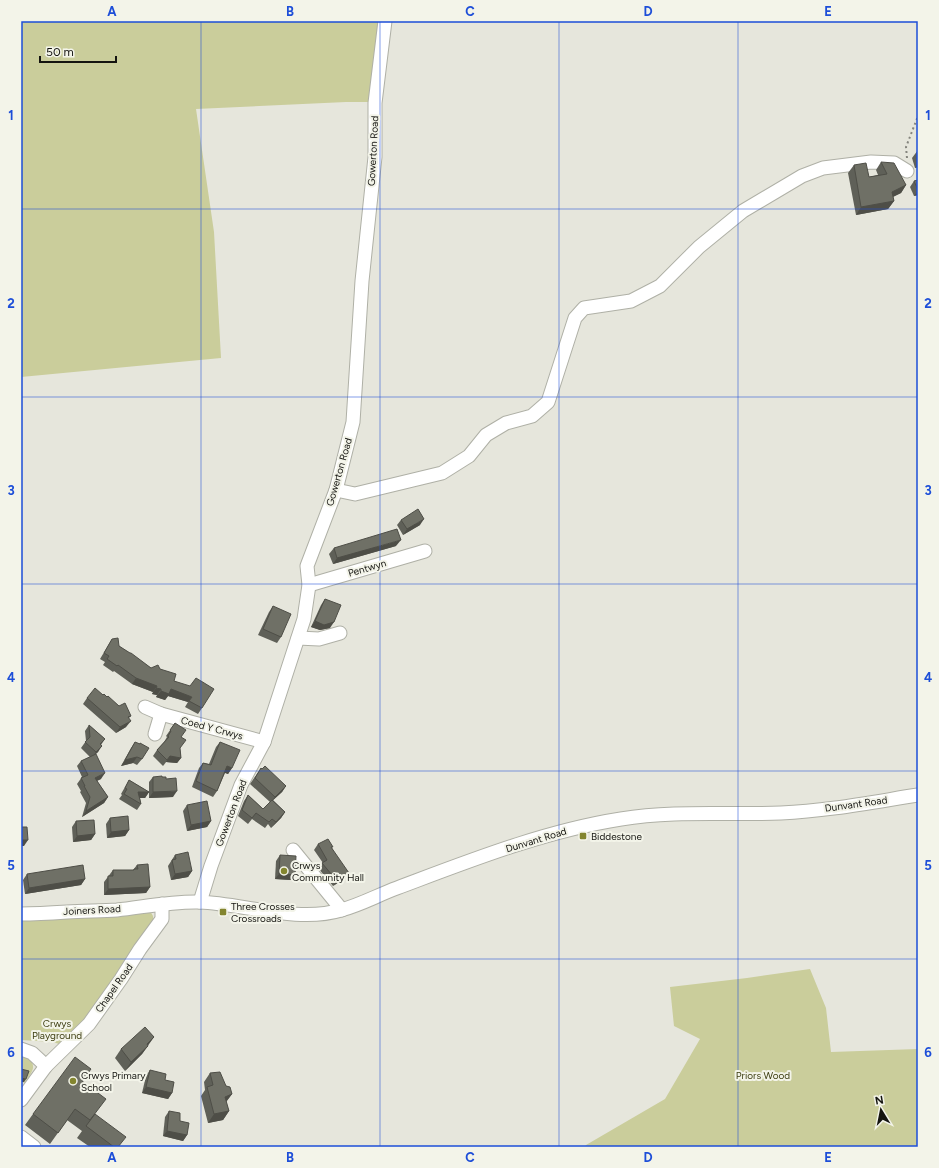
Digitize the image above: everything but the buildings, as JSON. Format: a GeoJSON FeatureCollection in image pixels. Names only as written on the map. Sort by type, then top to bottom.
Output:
{"type":"FeatureCollection","features":[{"type":"Feature","properties":{"kind":"street","name":"Gowerton Road"},"geometry":{"type":"LineString","coordinates":[[200,902],[211,866],[241,785],[264,742],[298,638],[304,618],[309,585],[308,566],[336,490],[353,422],[362,281],[375,157],[375,103],[385,21]]}},
{"type":"Feature","properties":{"kind":"street"},"geometry":{"type":"LineString","coordinates":[[336,490],[355,494],[442,473],[470,456],[486,435],[506,423],[532,416],[548,402],[575,318],[584,308],[632,301],[660,286],[699,247],[743,211],[802,176],[823,168],[871,162],[894,163],[907,171]]}},
{"type":"Feature","properties":{"kind":"street","name":"Pentwyn"},"geometry":{"type":"LineString","coordinates":[[309,585],[425,551]]}},
{"type":"Feature","properties":{"kind":"street"},"geometry":{"type":"LineString","coordinates":[[298,638],[319,639],[340,633]]}},
{"type":"Feature","properties":{"kind":"street","name":"Coed Y Crwys"},"geometry":{"type":"LineString","coordinates":[[145,707],[161,714],[264,742]]}},
{"type":"Feature","properties":{"kind":"street"},"geometry":{"type":"LineString","coordinates":[[155,734],[161,714]]}},
{"type":"Feature","properties":{"kind":"street","name":"Dunvant Road"},"geometry":{"type":"LineString","coordinates":[[162,904],[200,902],[266,911],[308,914],[327,913],[342,910],[380,894],[523,843],[585,826],[622,819],[665,814],[791,812],[837,808],[918,795]]}},
{"type":"Feature","properties":{"kind":"street"},"geometry":{"type":"LineString","coordinates":[[293,850],[342,910]]}},
{"type":"Feature","properties":{"kind":"street","name":"Joiners Road"},"geometry":{"type":"LineString","coordinates":[[21,914],[114,910],[162,904]]}},
{"type":"Feature","properties":{"kind":"street","name":"Chapel Road"},"geometry":{"type":"LineString","coordinates":[[21,1100],[46,1066],[89,1024],[122,979],[140,949],[162,919],[162,904]]}},
{"type":"Feature","properties":{"kind":"street"},"geometry":{"type":"LineString","coordinates":[[21,1050],[32,1053],[46,1066]]}},
{"type":"Feature","properties":{"kind":"street"},"geometry":{"type":"LineString","coordinates":[[21,1137],[34,1147]]}},
{"type":"Feature","properties":{"kind":"path"},"geometry":{"type":"LineString","coordinates":[[907,171],[906,147],[918,116]]}},
{"type":"Feature","properties":{"kind":"green space"},"geometry":{"type":"Polygon","coordinates":[[[21,21],[382,21],[372,102],[196,109],[214,232],[221,358],[21,377],[21,21]]]}},
{"type":"Feature","properties":{"kind":"green space","name":"Crwys Playground"},"geometry":{"type":"Polygon","coordinates":[[[150,911],[153,916],[153,920],[88,1017],[62,1045],[53,1042],[21,1040],[21,921],[53,917],[150,911]]]}},
{"type":"Feature","properties":{"kind":"green space","name":"Priors Wood"},"geometry":{"type":"Polygon","coordinates":[[[810,969],[826,1008],[831,1052],[918,1049],[918,1147],[585,1147],[586,1145],[665,1099],[700,1039],[674,1026],[670,987],[810,969]]]}},
{"type":"Feature","properties":{"kind":"green space"},"geometry":{"type":"Polygon","coordinates":[[[21,1055],[30,1059],[33,1065],[32,1072],[25,1083],[21,1082],[21,1055]]]}},
{"type":"Feature","properties":{"kind":"place","name":"Biddestone"},"geometry":{"type":"Point","coordinates":[583,836]}},
{"type":"Feature","properties":{"kind":"place","name":"Crwys Community Hall"},"geometry":{"type":"Point","coordinates":[284,871]}},
{"type":"Feature","properties":{"kind":"place","name":"Three Crosses Crossroads"},"geometry":{"type":"Point","coordinates":[223,912]}},
{"type":"Feature","properties":{"kind":"place","name":"Crwys Primary School"},"geometry":{"type":"Point","coordinates":[73,1081]}}]}
